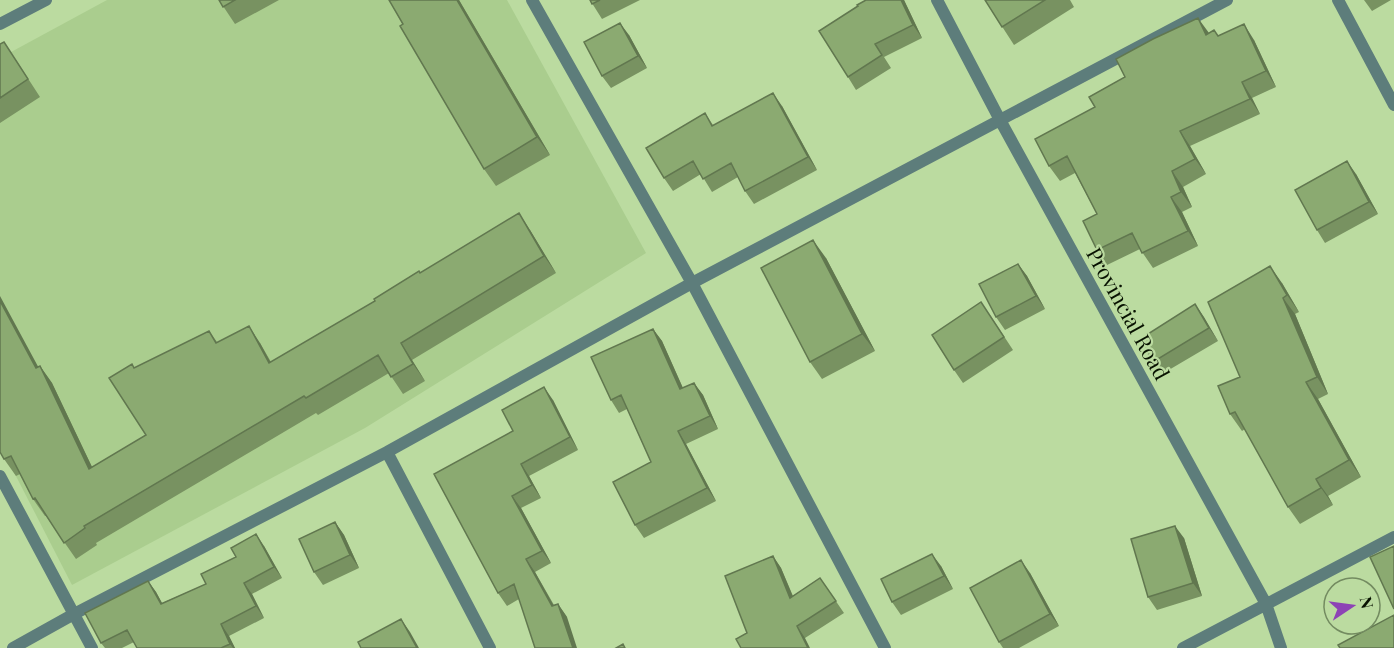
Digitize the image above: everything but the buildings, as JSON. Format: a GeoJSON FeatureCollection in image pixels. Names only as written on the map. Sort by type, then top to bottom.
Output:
{"type":"FeatureCollection","features":[{"type":"Feature","properties":{"kind":"street"},"geometry":{"type":"LineString","coordinates":[[0,24],[46,0]]}},
{"type":"Feature","properties":{"kind":"street"},"geometry":{"type":"LineString","coordinates":[[532,0],[692,284],[885,648]]}},
{"type":"Feature","properties":{"kind":"street","name":"Provincial Road"},"geometry":{"type":"LineString","coordinates":[[937,0],[1000,120],[1266,604],[1281,648]]}},
{"type":"Feature","properties":{"kind":"street"},"geometry":{"type":"LineString","coordinates":[[13,648],[387,452],[692,284],[1227,0]]}},
{"type":"Feature","properties":{"kind":"street"},"geometry":{"type":"LineString","coordinates":[[1338,0],[1394,105]]}},
{"type":"Feature","properties":{"kind":"street"},"geometry":{"type":"LineString","coordinates":[[387,452],[490,648]]}},
{"type":"Feature","properties":{"kind":"street"},"geometry":{"type":"LineString","coordinates":[[0,476],[92,648]]}},
{"type":"Feature","properties":{"kind":"street"},"geometry":{"type":"LineString","coordinates":[[1183,648],[1394,537]]}},
{"type":"Feature","properties":{"kind":"shaded area"},"geometry":{"type":"Polygon","coordinates":[[[107,0],[507,0],[646,253],[365,428],[72,585],[0,445],[0,58],[107,0]]]}}]}
